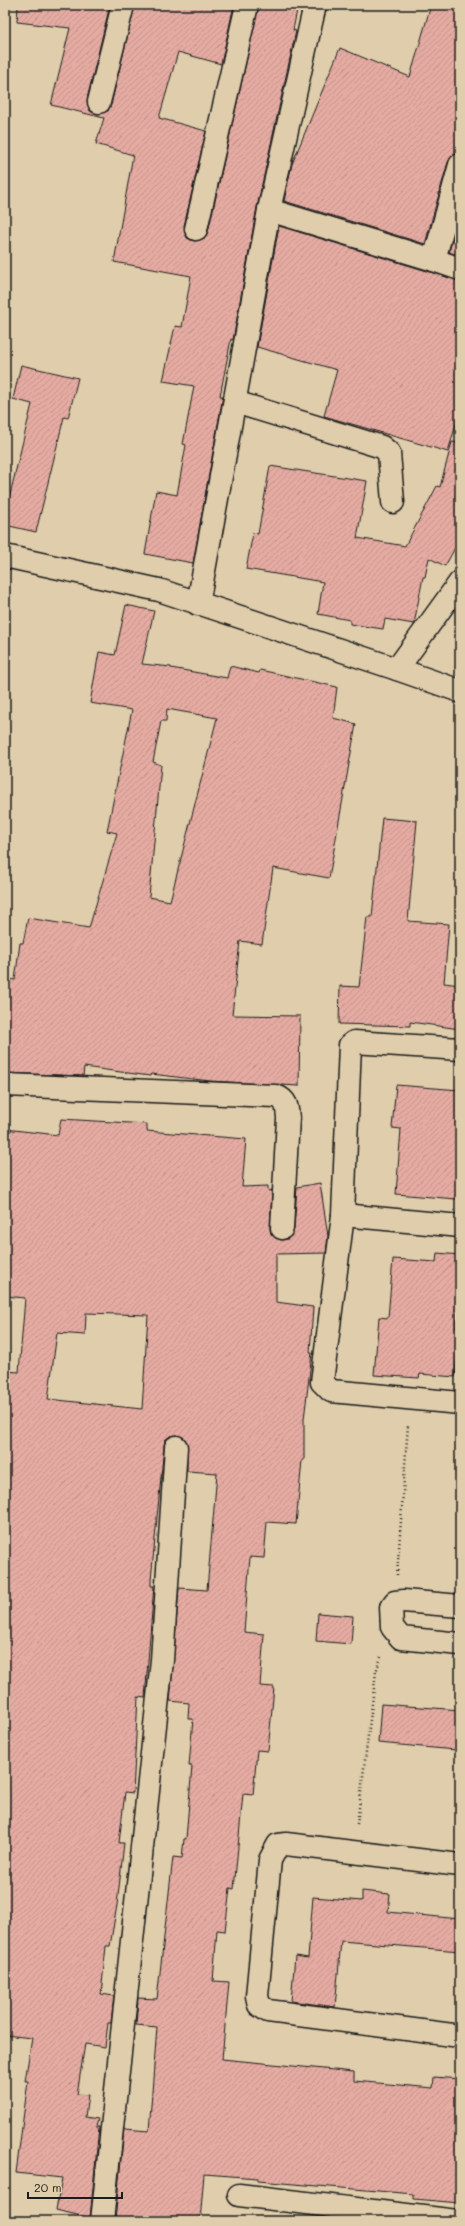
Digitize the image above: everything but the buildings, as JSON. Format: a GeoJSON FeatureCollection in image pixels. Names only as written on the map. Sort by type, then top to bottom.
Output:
{"type":"FeatureCollection","features":[{"type":"Feature","properties":{"kind":"street"},"geometry":{"type":"LineString","coordinates":[[99,102],[123,5]]}},
{"type":"Feature","properties":{"kind":"street"},"geometry":{"type":"LineString","coordinates":[[196,229],[247,5]]}},
{"type":"Feature","properties":{"kind":"street"},"geometry":{"type":"LineString","coordinates":[[198,604],[270,210],[315,5]]}},
{"type":"Feature","properties":{"kind":"street"},"geometry":{"type":"LineString","coordinates":[[434,260],[460,165]]}},
{"type":"Feature","properties":{"kind":"street"},"geometry":{"type":"LineString","coordinates":[[270,210],[460,269]]}},
{"type":"Feature","properties":{"kind":"street"},"geometry":{"type":"LineString","coordinates":[[235,402],[382,447],[390,453],[393,502]]}},
{"type":"Feature","properties":{"kind":"street"},"geometry":{"type":"LineString","coordinates":[[5,556],[158,590],[397,668],[460,691]]}},
{"type":"Feature","properties":{"kind":"street"},"geometry":{"type":"LineString","coordinates":[[397,668],[460,582]]}},
{"type":"Feature","properties":{"kind":"street"},"geometry":{"type":"LineString","coordinates":[[460,1049],[354,1042],[350,1045],[343,1215],[322,1382],[331,1391],[460,1403]]}},
{"type":"Feature","properties":{"kind":"street"},"geometry":{"type":"LineString","coordinates":[[5,1085],[276,1096],[282,1099],[287,1104],[288,1118],[282,1228]]}},
{"type":"Feature","properties":{"kind":"street"},"geometry":{"type":"LineString","coordinates":[[343,1215],[460,1226]]}},
{"type":"Feature","properties":{"kind":"street"},"geometry":{"type":"LineString","coordinates":[[102,2221],[162,1660],[176,1447]]}},
{"type":"Feature","properties":{"kind":"street"},"geometry":{"type":"LineString","coordinates":[[460,1606],[404,1600],[395,1602],[391,1607],[392,1627],[401,1638],[460,1644]]}},
{"type":"Feature","properties":{"kind":"street"},"geometry":{"type":"LineString","coordinates":[[460,1865],[286,1844],[278,1845],[270,1860],[256,1996],[259,2005],[268,2011],[460,2036]]}},
{"type":"Feature","properties":{"kind":"street"},"geometry":{"type":"LineString","coordinates":[[239,2195],[457,2221]]}},
{"type":"Feature","properties":{"kind":"path"},"geometry":{"type":"LineString","coordinates":[[395,1602],[410,1398]]}},
{"type":"Feature","properties":{"kind":"path"},"geometry":{"type":"LineString","coordinates":[[354,1852],[376,1672],[392,1627]]}}]}
